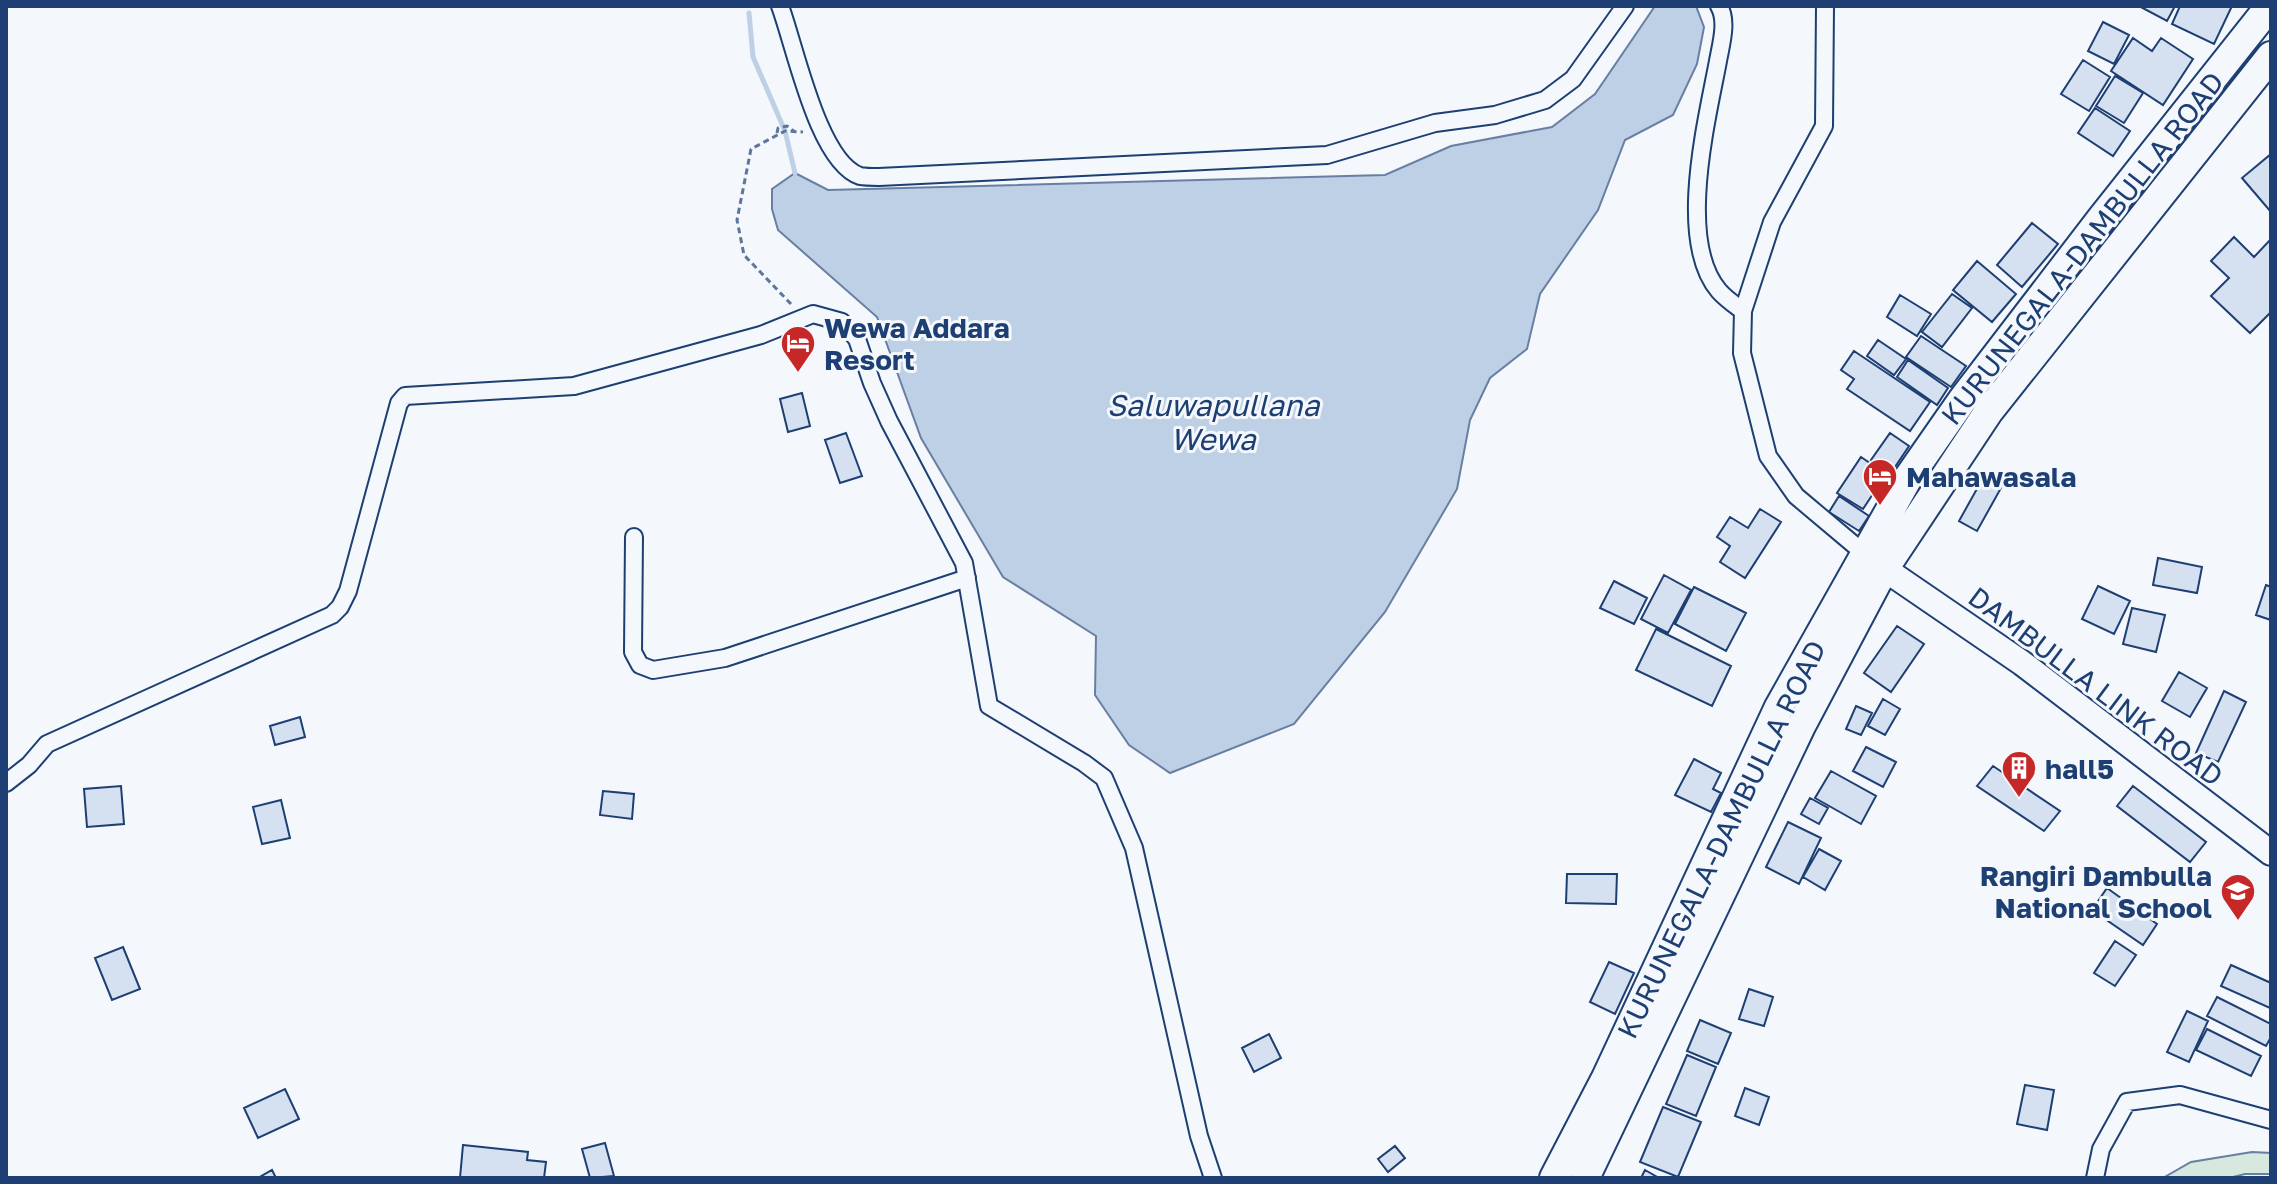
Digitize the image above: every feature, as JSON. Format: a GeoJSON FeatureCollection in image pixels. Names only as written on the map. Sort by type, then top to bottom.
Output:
{"type":"FeatureCollection","features":[{"type":"Feature","properties":{"kind":"highway","name":"KURUNEGALA-DAMBULLA ROAD"},"geometry":{"type":"LineString","coordinates":[[1585,1178],[1801,726],[1908,478],[1963,399],[2101,219],[2270,6]]}},
{"type":"Feature","properties":{"kind":"highway","name":"KURUNEGALA-DAMBULLA ROAD"},"geometry":{"type":"LineString","coordinates":[[1554,1178],[1606,1078],[1779,707],[1874,562],[2126,236],[2271,56]]}},
{"type":"Feature","properties":{"kind":"highway"},"geometry":{"type":"LineString","coordinates":[[2101,219],[2126,236]]}},
{"type":"Feature","properties":{"kind":"main road","name":"DAMBULLA LINK ROAD"},"geometry":{"type":"LineString","coordinates":[[1874,562],[2022,663],[2271,853]]}},
{"type":"Feature","properties":{"kind":"street"},"geometry":{"type":"LineString","coordinates":[[780,6],[821,133],[842,163],[859,175],[879,177],[1327,155],[1435,123],[1495,115],[1545,100],[1573,79],[1625,6]]}},
{"type":"Feature","properties":{"kind":"street"},"geometry":{"type":"LineString","coordinates":[[1719,6],[1723,36],[1706,119],[1699,176],[1697,207],[1700,247],[1718,290],[1743,311]]}},
{"type":"Feature","properties":{"kind":"street"},"geometry":{"type":"LineString","coordinates":[[1825,6],[1824,126],[1772,222],[1743,311],[1742,353],[1768,456],[1796,496],[1874,562]]}},
{"type":"Feature","properties":{"kind":"street"},"geometry":{"type":"LineString","coordinates":[[6,783],[29,765],[47,744],[332,615],[348,591],[399,403],[405,396],[574,386],[761,335],[813,314],[842,322],[857,339],[872,383],[964,563],[989,706],[1104,778],[1134,848],[1199,1136],[1213,1178]]}},
{"type":"Feature","properties":{"kind":"street"},"geometry":{"type":"LineString","coordinates":[[634,537],[633,652],[640,665],[653,670],[725,658],[967,578]]}},
{"type":"Feature","properties":{"kind":"street"},"geometry":{"type":"LineString","coordinates":[[2095,1178],[2101,1149],[2127,1102],[2180,1095],[2271,1120]]}},
{"type":"Feature","properties":{"kind":"path"},"geometry":{"type":"LineString","coordinates":[[813,314],[793,305],[744,255],[737,220],[751,149],[777,135],[778,128],[787,126],[795,132],[821,133]]}},
{"type":"Feature","properties":{"kind":"shaded area"},"geometry":{"type":"Polygon","coordinates":[[[2252,1152],[2271,1153],[2271,1174],[2245,1174],[2229,1178],[2163,1178],[2191,1162],[2252,1152]]]}},
{"type":"Feature","properties":{"kind":"water","name":"Saluwapullana Wewa"},"geometry":{"type":"Polygon","coordinates":[[[1655,6],[1696,6],[1704,27],[1697,64],[1673,115],[1625,140],[1598,210],[1540,294],[1527,349],[1490,378],[1470,420],[1457,489],[1385,612],[1294,724],[1170,773],[1129,745],[1095,695],[1096,636],[1003,577],[921,438],[877,317],[778,230],[772,209],[772,189],[795,173],[828,190],[1385,175],[1451,146],[1552,127],[1595,94],[1655,6]]]}},
{"type":"Feature","properties":{"kind":"building"},"geometry":{"type":"Polygon","coordinates":[[[2139,6],[2175,6],[2167,21],[2139,6]]]}},
{"type":"Feature","properties":{"kind":"building"},"geometry":{"type":"Polygon","coordinates":[[[2180,6],[2232,6],[2214,44],[2172,24],[2180,6]]]}},
{"type":"Feature","properties":{"kind":"building"},"geometry":{"type":"Polygon","coordinates":[[[2103,22],[2129,35],[2114,64],[2088,51],[2103,22]]]}},
{"type":"Feature","properties":{"kind":"building"},"geometry":{"type":"Polygon","coordinates":[[[2133,38],[2152,51],[2161,38],[2193,59],[2163,105],[2111,71],[2133,38]]]}},
{"type":"Feature","properties":{"kind":"building"},"geometry":{"type":"Polygon","coordinates":[[[2083,60],[2110,77],[2089,111],[2061,94],[2083,60]]]}},
{"type":"Feature","properties":{"kind":"building"},"geometry":{"type":"Polygon","coordinates":[[[2115,76],[2143,93],[2124,123],[2096,106],[2115,76]]]}},
{"type":"Feature","properties":{"kind":"building"},"geometry":{"type":"Polygon","coordinates":[[[2095,108],[2130,131],[2113,156],[2078,133],[2095,108]]]}},
{"type":"Feature","properties":{"kind":"building"},"geometry":{"type":"Polygon","coordinates":[[[2271,154],[2271,212],[2242,178],[2271,154]]]}},
{"type":"Feature","properties":{"kind":"building"},"geometry":{"type":"Polygon","coordinates":[[[2032,223],[2058,244],[2022,287],[1997,265],[2032,223]]]}},
{"type":"Feature","properties":{"kind":"building"},"geometry":{"type":"Polygon","coordinates":[[[2234,237],[2254,257],[2271,239],[2271,312],[2250,333],[2211,296],[2229,278],[2211,261],[2234,237]]]}},
{"type":"Feature","properties":{"kind":"building"},"geometry":{"type":"Polygon","coordinates":[[[1977,261],[2016,294],[1992,322],[1953,290],[1977,261]]]}},
{"type":"Feature","properties":{"kind":"building"},"geometry":{"type":"Polygon","coordinates":[[[1952,294],[1972,308],[1942,347],[1922,332],[1952,294]]]}},
{"type":"Feature","properties":{"kind":"building"},"geometry":{"type":"Polygon","coordinates":[[[1900,295],[1931,314],[1917,336],[1887,317],[1900,295]]]}},
{"type":"Feature","properties":{"kind":"building"},"geometry":{"type":"Polygon","coordinates":[[[1921,336],[1966,366],[1951,387],[1906,357],[1921,336]]]}},
{"type":"Feature","properties":{"kind":"building"},"geometry":{"type":"Polygon","coordinates":[[[1878,340],[1906,359],[1894,375],[1867,356],[1878,340]]]}},
{"type":"Feature","properties":{"kind":"building"},"geometry":{"type":"Polygon","coordinates":[[[1854,351],[1930,402],[1910,431],[1847,389],[1854,379],[1841,370],[1854,351]]]}},
{"type":"Feature","properties":{"kind":"building"},"geometry":{"type":"Polygon","coordinates":[[[1908,360],[1948,388],[1937,405],[1897,377],[1908,360]]]}},
{"type":"Feature","properties":{"kind":"building"},"geometry":{"type":"Polygon","coordinates":[[[802,393],[810,426],[788,432],[780,399],[802,393]]]}},
{"type":"Feature","properties":{"kind":"building"},"geometry":{"type":"Polygon","coordinates":[[[846,433],[862,476],[840,483],[825,440],[846,433]]]}},
{"type":"Feature","properties":{"kind":"building"},"geometry":{"type":"Polygon","coordinates":[[[1890,433],[1909,446],[1891,473],[1871,460],[1890,433]]]}},
{"type":"Feature","properties":{"kind":"building"},"geometry":{"type":"Polygon","coordinates":[[[1861,457],[1886,474],[1863,509],[1837,493],[1861,457]]]}},
{"type":"Feature","properties":{"kind":"building"},"geometry":{"type":"Polygon","coordinates":[[[1983,478],[2001,488],[1977,531],[1959,521],[1983,478]]]}},
{"type":"Feature","properties":{"kind":"building"},"geometry":{"type":"Polygon","coordinates":[[[1839,496],[1869,516],[1859,531],[1829,512],[1839,496]]]}},
{"type":"Feature","properties":{"kind":"building"},"geometry":{"type":"Polygon","coordinates":[[[1760,509],[1781,522],[1745,578],[1720,562],[1730,546],[1717,537],[1730,517],[1748,528],[1760,509]]]}},
{"type":"Feature","properties":{"kind":"building"},"geometry":{"type":"Polygon","coordinates":[[[2158,558],[2202,567],[2197,593],[2153,585],[2158,558]]]}},
{"type":"Feature","properties":{"kind":"building"},"geometry":{"type":"Polygon","coordinates":[[[1664,575],[1691,590],[1668,633],[1641,619],[1664,575]]]}},
{"type":"Feature","properties":{"kind":"building"},"geometry":{"type":"Polygon","coordinates":[[[1614,581],[1647,598],[1634,624],[1600,608],[1614,581]]]}},
{"type":"Feature","properties":{"kind":"building"},"geometry":{"type":"Polygon","coordinates":[[[2266,585],[2271,587],[2271,620],[2256,615],[2266,585]]]}},
{"type":"Feature","properties":{"kind":"building"},"geometry":{"type":"Polygon","coordinates":[[[2098,586],[2130,601],[2114,634],[2082,619],[2098,586]]]}},
{"type":"Feature","properties":{"kind":"building"},"geometry":{"type":"Polygon","coordinates":[[[1694,587],[1746,613],[1726,651],[1675,624],[1694,587]]]}},
{"type":"Feature","properties":{"kind":"building"},"geometry":{"type":"Polygon","coordinates":[[[2132,608],[2165,615],[2156,652],[2123,644],[2132,608]]]}},
{"type":"Feature","properties":{"kind":"building"},"geometry":{"type":"Polygon","coordinates":[[[1897,626],[1924,644],[1891,692],[1864,673],[1897,626]]]}},
{"type":"Feature","properties":{"kind":"building"},"geometry":{"type":"Polygon","coordinates":[[[1656,629],[1731,666],[1712,706],[1636,670],[1656,629]]]}},
{"type":"Feature","properties":{"kind":"building"},"geometry":{"type":"Polygon","coordinates":[[[2179,672],[2207,688],[2190,717],[2162,701],[2179,672]]]}},
{"type":"Feature","properties":{"kind":"building"},"geometry":{"type":"Polygon","coordinates":[[[2224,691],[2246,702],[2218,762],[2196,753],[2224,691]]]}},
{"type":"Feature","properties":{"kind":"building"},"geometry":{"type":"Polygon","coordinates":[[[1883,699],[1900,709],[1885,735],[1868,726],[1883,699]]]}},
{"type":"Feature","properties":{"kind":"building"},"geometry":{"type":"Polygon","coordinates":[[[1856,706],[1872,713],[1861,735],[1846,729],[1856,706]]]}},
{"type":"Feature","properties":{"kind":"building"},"geometry":{"type":"Polygon","coordinates":[[[300,717],[305,737],[275,745],[270,726],[300,717]]]}},
{"type":"Feature","properties":{"kind":"building"},"geometry":{"type":"Polygon","coordinates":[[[1866,747],[1896,762],[1883,787],[1853,771],[1866,747]]]}},
{"type":"Feature","properties":{"kind":"building"},"geometry":{"type":"Polygon","coordinates":[[[1694,759],[1721,773],[1713,789],[1721,793],[1711,812],[1675,795],[1694,759]]]}},
{"type":"Feature","properties":{"kind":"building","name":"hall5"},"geometry":{"type":"Polygon","coordinates":[[[1993,766],[2060,811],[2044,831],[1977,786],[1993,766]]]}},
{"type":"Feature","properties":{"kind":"building"},"geometry":{"type":"Polygon","coordinates":[[[1831,771],[1876,796],[1861,824],[1815,798],[1831,771]]]}},
{"type":"Feature","properties":{"kind":"building"},"geometry":{"type":"Polygon","coordinates":[[[121,786],[124,824],[87,827],[84,789],[121,786]]]}},
{"type":"Feature","properties":{"kind":"building"},"geometry":{"type":"Polygon","coordinates":[[[2133,786],[2206,842],[2190,862],[2117,806],[2133,786]]]}},
{"type":"Feature","properties":{"kind":"building"},"geometry":{"type":"Polygon","coordinates":[[[603,791],[634,794],[632,819],[600,815],[603,791]]]}},
{"type":"Feature","properties":{"kind":"building"},"geometry":{"type":"Polygon","coordinates":[[[1810,798],[1828,808],[1819,824],[1801,814],[1810,798]]]}},
{"type":"Feature","properties":{"kind":"building"},"geometry":{"type":"Polygon","coordinates":[[[281,800],[290,838],[262,844],[253,807],[281,800]]]}},
{"type":"Feature","properties":{"kind":"building"},"geometry":{"type":"Polygon","coordinates":[[[1788,822],[1821,838],[1799,884],[1766,867],[1788,822]]]}},
{"type":"Feature","properties":{"kind":"building"},"geometry":{"type":"Polygon","coordinates":[[[1819,849],[1841,861],[1825,890],[1803,877],[1819,849]]]}},
{"type":"Feature","properties":{"kind":"building"},"geometry":{"type":"Polygon","coordinates":[[[1567,874],[1617,874],[1616,904],[1566,903],[1567,874]]]}},
{"type":"Feature","properties":{"kind":"building"},"geometry":{"type":"Polygon","coordinates":[[[2107,888],[2157,924],[2143,945],[2092,910],[2107,888]]]}},
{"type":"Feature","properties":{"kind":"building"},"geometry":{"type":"Polygon","coordinates":[[[2115,941],[2136,955],[2115,986],[2094,973],[2115,941]]]}},
{"type":"Feature","properties":{"kind":"building"},"geometry":{"type":"Polygon","coordinates":[[[123,947],[140,989],[112,1000],[95,958],[123,947]]]}},
{"type":"Feature","properties":{"kind":"building"},"geometry":{"type":"Polygon","coordinates":[[[1609,962],[1634,973],[1615,1014],[1590,1002],[1609,962]]]}},
{"type":"Feature","properties":{"kind":"building"},"geometry":{"type":"Polygon","coordinates":[[[2231,965],[2271,983],[2270,1008],[2221,986],[2231,965]]]}},
{"type":"Feature","properties":{"kind":"building"},"geometry":{"type":"Polygon","coordinates":[[[1749,989],[1773,997],[1764,1026],[1739,1019],[1749,989]]]}},
{"type":"Feature","properties":{"kind":"building"},"geometry":{"type":"Polygon","coordinates":[[[2217,997],[2271,1024],[2271,1037],[2266,1046],[2207,1016],[2217,997]]]}},
{"type":"Feature","properties":{"kind":"building"},"geometry":{"type":"Polygon","coordinates":[[[2187,1011],[2208,1021],[2189,1062],[2167,1052],[2187,1011]]]}},
{"type":"Feature","properties":{"kind":"building"},"geometry":{"type":"Polygon","coordinates":[[[1700,1020],[1731,1033],[1718,1064],[1687,1051],[1700,1020]]]}},
{"type":"Feature","properties":{"kind":"building"},"geometry":{"type":"Polygon","coordinates":[[[2207,1029],[2261,1056],[2251,1076],[2196,1050],[2207,1029]]]}},
{"type":"Feature","properties":{"kind":"building"},"geometry":{"type":"Polygon","coordinates":[[[1269,1034],[1281,1058],[1254,1072],[1242,1048],[1269,1034]]]}},
{"type":"Feature","properties":{"kind":"building"},"geometry":{"type":"Polygon","coordinates":[[[1687,1055],[1716,1067],[1696,1116],[1666,1104],[1687,1055]]]}},
{"type":"Feature","properties":{"kind":"building"},"geometry":{"type":"Polygon","coordinates":[[[2025,1085],[2054,1090],[2047,1130],[2017,1124],[2025,1085]]]}},
{"type":"Feature","properties":{"kind":"building"},"geometry":{"type":"Polygon","coordinates":[[[1745,1088],[1769,1097],[1759,1125],[1735,1116],[1745,1088]]]}},
{"type":"Feature","properties":{"kind":"building"},"geometry":{"type":"Polygon","coordinates":[[[285,1089],[299,1119],[258,1138],[244,1108],[285,1089]]]}},
{"type":"Feature","properties":{"kind":"building"},"geometry":{"type":"Polygon","coordinates":[[[1663,1107],[1701,1122],[1678,1177],[1640,1162],[1663,1107]]]}},
{"type":"Feature","properties":{"kind":"building"},"geometry":{"type":"Polygon","coordinates":[[[605,1143],[614,1176],[590,1178],[582,1149],[605,1143]]]}},
{"type":"Feature","properties":{"kind":"building"},"geometry":{"type":"Polygon","coordinates":[[[463,1145],[528,1152],[527,1160],[546,1162],[544,1178],[460,1178],[463,1145]]]}},
{"type":"Feature","properties":{"kind":"building"},"geometry":{"type":"Polygon","coordinates":[[[1395,1146],[1405,1158],[1388,1172],[1378,1159],[1395,1146]]]}},
{"type":"Feature","properties":{"kind":"building"},"geometry":{"type":"Polygon","coordinates":[[[272,1170],[276,1178],[258,1178],[272,1170]]]}},
{"type":"Feature","properties":{"kind":"building"},"geometry":{"type":"Polygon","coordinates":[[[1645,1170],[1659,1178],[1641,1178],[1645,1170]]]}},
{"type":"Feature","properties":{"kind":"waterway"},"geometry":{"type":"LineString","coordinates":[[749,13],[753,57],[785,131],[795,173]]}},
{"type":"Feature","properties":{"kind":"place","name":"Wewa Addara Resort"},"geometry":{"type":"Point","coordinates":[798,374]}},
{"type":"Feature","properties":{"kind":"place","name":"Mahawasala"},"geometry":{"type":"Point","coordinates":[1880,507]}},
{"type":"Feature","properties":{"kind":"place","name":"hall5"},"geometry":{"type":"Point","coordinates":[2019,799]}},
{"type":"Feature","properties":{"kind":"place","name":"Rangiri Dambulla National School"},"geometry":{"type":"Point","coordinates":[2238,922]}}]}
